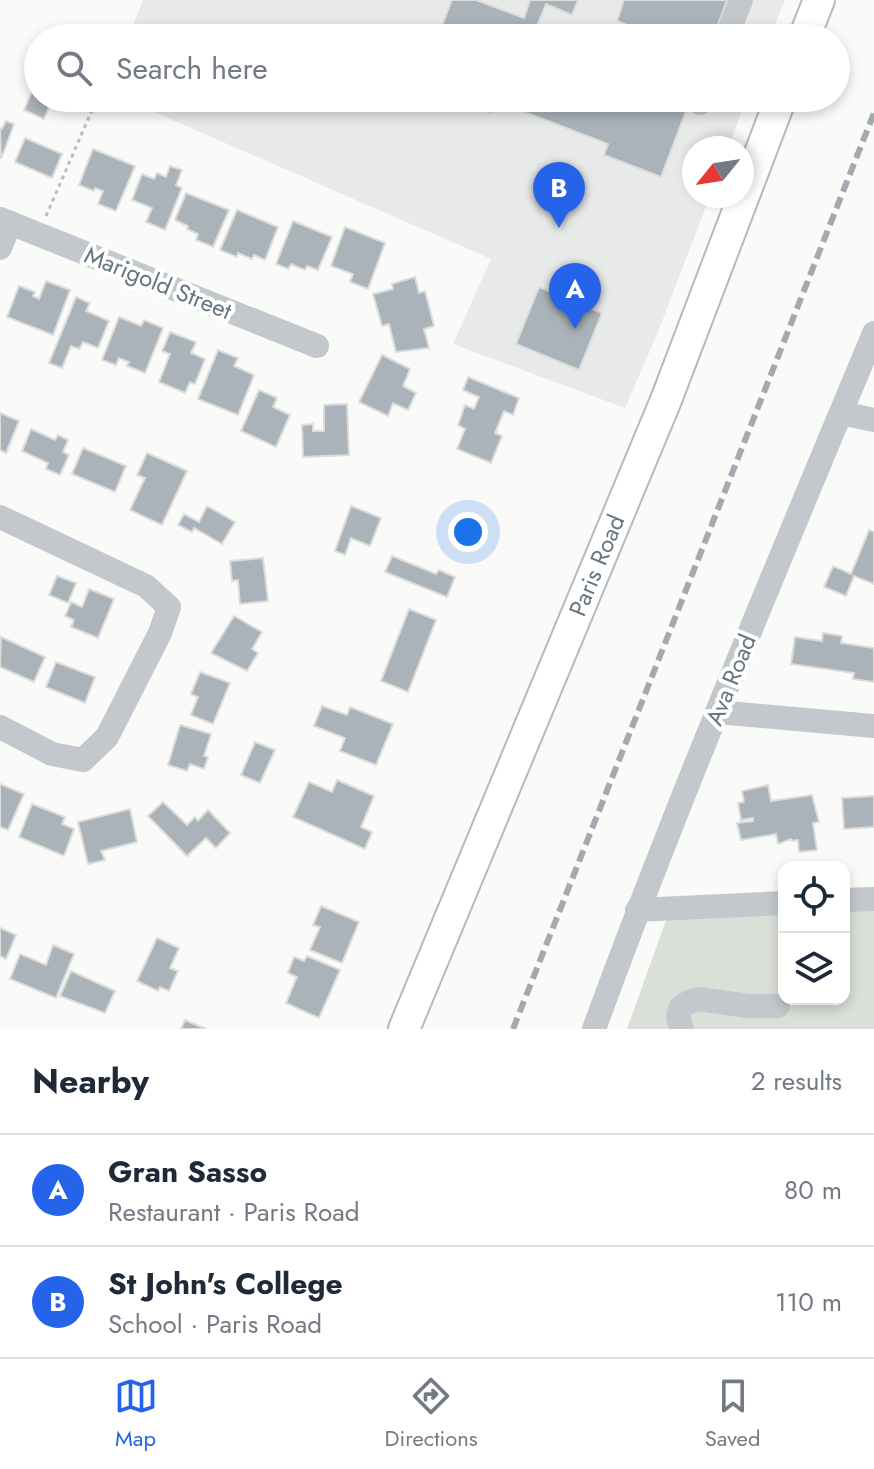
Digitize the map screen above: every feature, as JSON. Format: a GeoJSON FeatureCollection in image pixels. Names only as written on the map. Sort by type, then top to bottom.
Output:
{"type":"FeatureCollection","features":[{"type":"Feature","properties":{"kind":"main road"},"geometry":{"type":"LineString","coordinates":[[808,24],[814,1]]}},
{"type":"Feature","properties":{"kind":"main road","name":"Paris Road"},"geometry":{"type":"LineString","coordinates":[[404,1029],[666,400],[776,112]]}},
{"type":"Feature","properties":{"kind":"street"},"geometry":{"type":"LineString","coordinates":[[732,24],[741,0]]}},
{"type":"Feature","properties":{"kind":"street"},"geometry":{"type":"LineString","coordinates":[[0,248],[5,221]]}},
{"type":"Feature","properties":{"kind":"street","name":"Marigold Street"},"geometry":{"type":"LineString","coordinates":[[5,221],[317,346]]}},
{"type":"Feature","properties":{"kind":"street","name":"Ava Road"},"geometry":{"type":"LineString","coordinates":[[594,1029],[637,910],[874,333]]}},
{"type":"Feature","properties":{"kind":"street"},"geometry":{"type":"LineString","coordinates":[[841,413],[874,420]]}},
{"type":"Feature","properties":{"kind":"street"},"geometry":{"type":"LineString","coordinates":[[0,517],[146,586],[169,607],[160,633],[107,737],[83,760],[52,754],[0,727]]}},
{"type":"Feature","properties":{"kind":"street"},"geometry":{"type":"LineString","coordinates":[[717,712],[874,726]]}},
{"type":"Feature","properties":{"kind":"street"},"geometry":{"type":"LineString","coordinates":[[850,900],[874,899]]}},
{"type":"Feature","properties":{"kind":"street"},"geometry":{"type":"LineString","coordinates":[[637,910],[778,903]]}},
{"type":"Feature","properties":{"kind":"street"},"geometry":{"type":"LineString","coordinates":[[682,1029],[678,1018],[680,1008],[695,1000],[778,1006]]}},
{"type":"Feature","properties":{"kind":"path"},"geometry":{"type":"LineString","coordinates":[[39,235],[91,112]]}},
{"type":"Feature","properties":{"kind":"shaded area"},"geometry":{"type":"Polygon","coordinates":[[[143,0],[785,0],[776,24],[134,24],[143,0]]]}},
{"type":"Feature","properties":{"kind":"shaded area"},"geometry":{"type":"Polygon","coordinates":[[[154,112],[742,112],[733,136],[682,136],[682,208],[705,208],[625,408],[453,344],[491,259],[154,112]]]}},
{"type":"Feature","properties":{"kind":"shaded area"},"geometry":{"type":"Polygon","coordinates":[[[874,900],[874,1029],[627,1029],[669,912],[778,905],[778,1005],[850,1005],[850,901],[874,900]]]}},
{"type":"Feature","properties":{"kind":"building"},"geometry":{"type":"Polygon","coordinates":[[[452,0],[476,0],[524,18],[530,0],[578,0],[572,15],[546,4],[538,24],[443,24],[452,0]]]}},
{"type":"Feature","properties":{"kind":"building"},"geometry":{"type":"Polygon","coordinates":[[[624,0],[727,0],[718,24],[625,24],[617,21],[624,0]]]}},
{"type":"Feature","properties":{"kind":"building"},"geometry":{"type":"Polygon","coordinates":[[[28,112],[47,112],[44,119],[28,112]]]}},
{"type":"Feature","properties":{"kind":"building"},"geometry":{"type":"Polygon","coordinates":[[[525,112],[686,112],[661,177],[604,155],[608,144],[525,112]]]}},
{"type":"Feature","properties":{"kind":"building"},"geometry":{"type":"Polygon","coordinates":[[[6,121],[14,124],[1,159],[0,128],[6,121]]]}},
{"type":"Feature","properties":{"kind":"building"},"geometry":{"type":"Polygon","coordinates":[[[25,138],[62,154],[52,178],[15,162],[25,138]]]}},
{"type":"Feature","properties":{"kind":"building"},"geometry":{"type":"Polygon","coordinates":[[[93,149],[135,166],[116,211],[98,204],[103,191],[79,185],[93,149]]]}},
{"type":"Feature","properties":{"kind":"building"},"geometry":{"type":"Polygon","coordinates":[[[170,166],[182,170],[176,185],[182,188],[165,230],[146,222],[152,208],[132,200],[142,174],[154,179],[157,173],[166,177],[170,166]]]}},
{"type":"Feature","properties":{"kind":"building"},"geometry":{"type":"Polygon","coordinates":[[[186,193],[229,210],[213,247],[196,240],[198,234],[175,220],[186,193]]]}},
{"type":"Feature","properties":{"kind":"building"},"geometry":{"type":"Polygon","coordinates":[[[237,210],[278,227],[265,260],[238,253],[237,257],[220,250],[237,210]]]}},
{"type":"Feature","properties":{"kind":"building"},"geometry":{"type":"Polygon","coordinates":[[[293,221],[332,237],[318,270],[307,266],[305,270],[291,264],[288,269],[276,264],[293,221]]]}},
{"type":"Feature","properties":{"kind":"building"},"geometry":{"type":"Polygon","coordinates":[[[345,227],[385,243],[368,289],[350,282],[353,274],[331,266],[345,227]]]}},
{"type":"Feature","properties":{"kind":"building"},"geometry":{"type":"Polygon","coordinates":[[[415,277],[419,293],[425,291],[434,326],[424,329],[429,348],[396,352],[389,324],[382,326],[373,294],[393,289],[392,284],[415,277]]]}},
{"type":"Feature","properties":{"kind":"building"},"geometry":{"type":"Polygon","coordinates":[[[46,281],[70,290],[53,335],[7,317],[19,286],[35,292],[33,296],[39,299],[46,281]]]}},
{"type":"Feature","properties":{"kind":"building"},"geometry":{"type":"Polygon","coordinates":[[[539,287],[602,313],[579,370],[516,344],[539,287]]]}},
{"type":"Feature","properties":{"kind":"building"},"geometry":{"type":"Polygon","coordinates":[[[76,297],[90,303],[86,311],[109,321],[98,348],[83,342],[79,349],[71,346],[62,368],[49,363],[76,297]]]}},
{"type":"Feature","properties":{"kind":"building"},"geometry":{"type":"Polygon","coordinates":[[[119,317],[141,326],[144,320],[163,328],[145,373],[127,366],[129,362],[119,358],[116,365],[102,360],[119,317]]]}},
{"type":"Feature","properties":{"kind":"building"},"geometry":{"type":"Polygon","coordinates":[[[170,332],[196,342],[191,353],[205,359],[195,384],[190,382],[185,393],[159,382],[170,354],[162,351],[170,332]]]}},
{"type":"Feature","properties":{"kind":"building"},"geometry":{"type":"Polygon","coordinates":[[[218,350],[238,358],[234,366],[254,375],[238,415],[198,399],[218,350]]]}},
{"type":"Feature","properties":{"kind":"building"},"geometry":{"type":"Polygon","coordinates":[[[382,355],[410,369],[403,386],[416,393],[408,410],[393,403],[388,416],[359,402],[382,355]]]}},
{"type":"Feature","properties":{"kind":"building"},"geometry":{"type":"Polygon","coordinates":[[[468,377],[519,398],[513,415],[504,411],[495,433],[502,436],[491,463],[457,449],[465,429],[458,425],[465,405],[474,409],[479,397],[463,390],[468,377]]]}},
{"type":"Feature","properties":{"kind":"building"},"geometry":{"type":"Polygon","coordinates":[[[259,390],[277,398],[273,407],[290,415],[276,447],[241,431],[259,390]]]}},
{"type":"Feature","properties":{"kind":"building"},"geometry":{"type":"Polygon","coordinates":[[[347,404],[349,455],[303,457],[302,425],[313,424],[313,431],[324,431],[324,405],[347,404]]]}},
{"type":"Feature","properties":{"kind":"building"},"geometry":{"type":"Polygon","coordinates":[[[0,413],[19,421],[6,453],[0,450],[0,413]]]}},
{"type":"Feature","properties":{"kind":"building"},"geometry":{"type":"Polygon","coordinates":[[[31,429],[55,440],[58,435],[68,440],[63,452],[69,455],[60,475],[46,469],[48,463],[22,451],[31,429]]]}},
{"type":"Feature","properties":{"kind":"building"},"geometry":{"type":"Polygon","coordinates":[[[83,448],[126,466],[115,492],[72,474],[83,448]]]}},
{"type":"Feature","properties":{"kind":"building"},"geometry":{"type":"Polygon","coordinates":[[[147,453],[187,471],[162,525],[130,510],[145,478],[137,475],[147,453]]]}},
{"type":"Feature","properties":{"kind":"building"},"geometry":{"type":"Polygon","coordinates":[[[207,506],[235,522],[222,544],[194,528],[192,532],[178,525],[184,514],[199,522],[207,506]]]}},
{"type":"Feature","properties":{"kind":"building"},"geometry":{"type":"Polygon","coordinates":[[[351,506],[381,518],[370,546],[351,538],[345,555],[335,551],[351,506]]]}},
{"type":"Feature","properties":{"kind":"building"},"geometry":{"type":"Polygon","coordinates":[[[869,530],[874,532],[874,584],[854,576],[846,596],[824,587],[833,566],[851,574],[869,530]]]}},
{"type":"Feature","properties":{"kind":"building"},"geometry":{"type":"Polygon","coordinates":[[[392,556],[436,574],[439,570],[455,577],[447,597],[385,572],[392,556]]]}},
{"type":"Feature","properties":{"kind":"building"},"geometry":{"type":"Polygon","coordinates":[[[263,558],[268,601],[240,604],[238,580],[232,581],[230,561],[263,558]]]}},
{"type":"Feature","properties":{"kind":"building"},"geometry":{"type":"Polygon","coordinates":[[[57,576],[76,583],[68,603],[49,595],[57,576]]]}},
{"type":"Feature","properties":{"kind":"building"},"geometry":{"type":"Polygon","coordinates":[[[89,589],[114,599],[98,638],[71,627],[74,620],[65,616],[71,602],[82,607],[89,589]]]}},
{"type":"Feature","properties":{"kind":"building"},"geometry":{"type":"Polygon","coordinates":[[[409,609],[436,620],[408,692],[381,681],[409,609]]]}},
{"type":"Feature","properties":{"kind":"building"},"geometry":{"type":"Polygon","coordinates":[[[234,616],[262,632],[252,649],[258,653],[247,671],[211,653],[234,616]]]}},
{"type":"Feature","properties":{"kind":"building"},"geometry":{"type":"Polygon","coordinates":[[[823,633],[842,636],[841,643],[874,648],[874,682],[853,679],[854,673],[791,664],[795,637],[822,641],[823,633]]]}},
{"type":"Feature","properties":{"kind":"building"},"geometry":{"type":"Polygon","coordinates":[[[1,637],[45,657],[34,682],[0,667],[1,637]]]}},
{"type":"Feature","properties":{"kind":"building"},"geometry":{"type":"Polygon","coordinates":[[[56,662],[95,677],[85,703],[46,687],[56,662]]]}},
{"type":"Feature","properties":{"kind":"building"},"geometry":{"type":"Polygon","coordinates":[[[200,672],[230,683],[213,724],[191,715],[198,697],[191,694],[200,672]]]}},
{"type":"Feature","properties":{"kind":"building"},"geometry":{"type":"Polygon","coordinates":[[[322,706],[347,715],[350,707],[393,724],[376,765],[340,751],[345,738],[314,726],[322,706]]]}},
{"type":"Feature","properties":{"kind":"building"},"geometry":{"type":"Polygon","coordinates":[[[180,725],[211,734],[204,756],[208,757],[204,769],[190,764],[187,771],[168,765],[180,725]]]}},
{"type":"Feature","properties":{"kind":"building"},"geometry":{"type":"Polygon","coordinates":[[[255,742],[275,750],[260,783],[241,775],[255,742]]]}},
{"type":"Feature","properties":{"kind":"building"},"geometry":{"type":"Polygon","coordinates":[[[337,780],[374,796],[361,827],[372,832],[365,849],[293,817],[309,782],[332,792],[337,780]]]}},
{"type":"Feature","properties":{"kind":"building"},"geometry":{"type":"Polygon","coordinates":[[[0,784],[24,794],[8,830],[0,827],[0,784]]]}},
{"type":"Feature","properties":{"kind":"building"},"geometry":{"type":"Polygon","coordinates":[[[768,785],[771,801],[812,795],[819,822],[813,823],[817,850],[799,852],[798,840],[778,844],[776,834],[741,840],[737,823],[753,821],[753,818],[741,820],[738,803],[744,802],[742,791],[768,785]]]}},
{"type":"Feature","properties":{"kind":"building"},"geometry":{"type":"Polygon","coordinates":[[[874,796],[874,827],[844,829],[842,798],[874,796]]]}},
{"type":"Feature","properties":{"kind":"building"},"geometry":{"type":"Polygon","coordinates":[[[163,802],[187,825],[195,817],[198,821],[208,810],[230,833],[216,848],[206,838],[187,856],[148,816],[163,802]]]}},
{"type":"Feature","properties":{"kind":"building"},"geometry":{"type":"Polygon","coordinates":[[[32,804],[65,817],[62,824],[74,829],[64,856],[19,837],[32,804]]]}},
{"type":"Feature","properties":{"kind":"building"},"geometry":{"type":"Polygon","coordinates":[[[130,809],[137,842],[101,851],[105,860],[88,864],[78,822],[130,809]]]}},
{"type":"Feature","properties":{"kind":"building"},"geometry":{"type":"Polygon","coordinates":[[[321,906],[359,922],[342,963],[310,950],[320,927],[313,925],[321,906]]]}},
{"type":"Feature","properties":{"kind":"building"},"geometry":{"type":"Polygon","coordinates":[[[0,928],[16,935],[6,959],[0,956],[0,928]]]}},
{"type":"Feature","properties":{"kind":"building"},"geometry":{"type":"Polygon","coordinates":[[[157,938],[179,948],[170,968],[178,971],[169,991],[160,987],[158,991],[137,981],[157,938]]]}},
{"type":"Feature","properties":{"kind":"building"},"geometry":{"type":"Polygon","coordinates":[[[53,945],[74,954],[56,998],[10,979],[20,954],[46,965],[53,945]]]}},
{"type":"Feature","properties":{"kind":"building"},"geometry":{"type":"Polygon","coordinates":[[[307,956],[340,970],[319,1018],[286,1003],[297,977],[288,973],[294,957],[304,961],[307,956]]]}},
{"type":"Feature","properties":{"kind":"building"},"geometry":{"type":"Polygon","coordinates":[[[71,971],[115,991],[105,1013],[60,996],[71,971]]]}},
{"type":"Feature","properties":{"kind":"building"},"geometry":{"type":"Polygon","coordinates":[[[185,1020],[206,1029],[181,1029],[185,1020]]]}},
{"type":"Feature","properties":{"kind":"railway"},"geometry":{"type":"LineString","coordinates":[[513,1029],[874,113]]}},
{"type":"Feature","properties":{"kind":"place","name":"St John's College"},"geometry":{"type":"Point","coordinates":[559,228]}},
{"type":"Feature","properties":{"kind":"place","name":"Gran Sasso"},"geometry":{"type":"Point","coordinates":[575,329]}}]}
